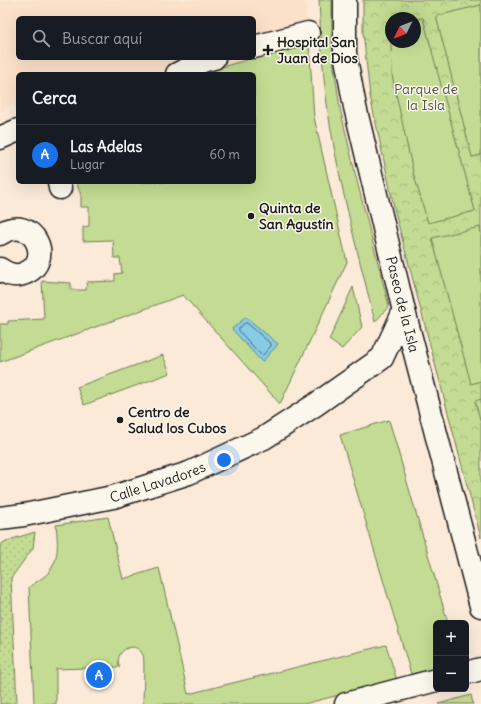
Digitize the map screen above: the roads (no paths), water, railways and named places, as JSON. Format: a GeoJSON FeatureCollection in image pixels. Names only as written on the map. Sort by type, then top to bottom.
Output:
{"type":"FeatureCollection","features":[{"type":"Feature","properties":{"kind":"street","name":"Paseo de la Isla"},"geometry":{"type":"LineString","coordinates":[[345,0],[345,52],[355,107],[404,311],[481,606]]}},
{"type":"Feature","properties":{"kind":"street"},"geometry":{"type":"LineString","coordinates":[[256,46],[308,32]]}},
{"type":"Feature","properties":{"kind":"street"},"geometry":{"type":"LineString","coordinates":[[182,72],[207,60]]}},
{"type":"Feature","properties":{"kind":"street"},"geometry":{"type":"LineString","coordinates":[[0,138],[16,131]]}},
{"type":"Feature","properties":{"kind":"street"},"geometry":{"type":"LineString","coordinates":[[0,269],[13,276],[21,275],[35,267],[40,252],[35,237],[29,232],[21,228],[13,228],[2,232]]}},
{"type":"Feature","properties":{"kind":"street","name":"Calle Lavadores"},"geometry":{"type":"LineString","coordinates":[[0,518],[24,515],[113,496],[190,472],[264,438],[314,406],[382,358],[404,311]]}},
{"type":"Feature","properties":{"kind":"street"},"geometry":{"type":"LineString","coordinates":[[382,358],[417,362]]}},
{"type":"Feature","properties":{"kind":"street"},"geometry":{"type":"LineString","coordinates":[[469,672],[481,669]]}},
{"type":"Feature","properties":{"kind":"street"},"geometry":{"type":"LineString","coordinates":[[346,704],[433,681]]}},
{"type":"Feature","properties":{"kind":"water"},"geometry":{"type":"Polygon","coordinates":[[[246,317],[278,344],[262,362],[232,329],[246,317]]]}},
{"type":"Feature","properties":{"kind":"place","name":"Hospital San Juan de Dios"},"geometry":{"type":"Point","coordinates":[268,50]}},
{"type":"Feature","properties":{"kind":"place","name":"Quinta de San Agustín"},"geometry":{"type":"Point","coordinates":[251,216]}},
{"type":"Feature","properties":{"kind":"place","name":"Centro de Salud los Cubos"},"geometry":{"type":"Point","coordinates":[120,420]}},
{"type":"Feature","properties":{"kind":"place","name":"Las Adelas"},"geometry":{"type":"Point","coordinates":[99,675]}},
{"type":"Feature","properties":{"kind":"park label","name":"Parque de la Isla"},"geometry":{"type":"Point","coordinates":[426,98]}}]}
